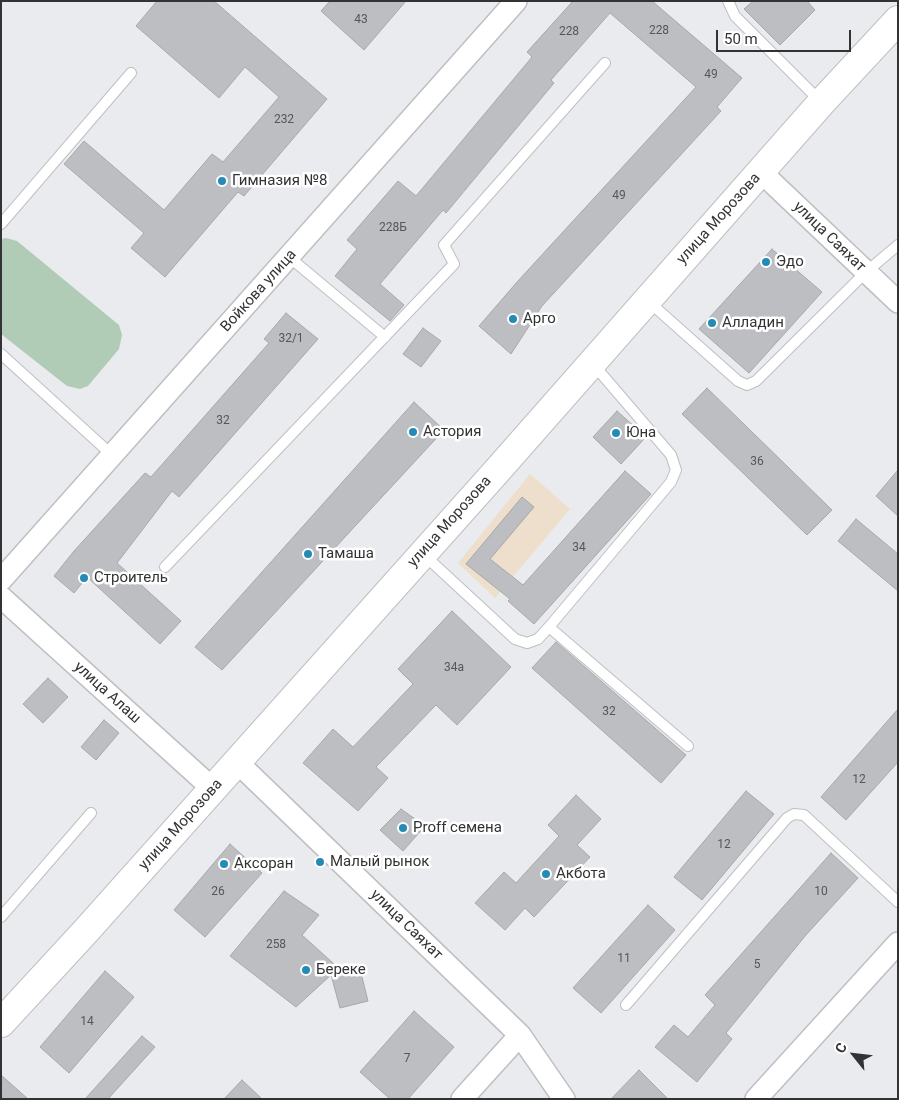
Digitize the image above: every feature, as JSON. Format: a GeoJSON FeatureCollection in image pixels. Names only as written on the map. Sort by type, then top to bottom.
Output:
{"type":"FeatureCollection","features":[{"type":"Feature","properties":{"kind":"main road","name":"улица Морозова"},"geometry":{"type":"LineString","coordinates":[[1,1023],[213,789],[821,103],[898,20]]}},
{"type":"Feature","properties":{"kind":"street","name":"Войкова улица"},"geometry":{"type":"LineString","coordinates":[[1,580],[516,1]]}},
{"type":"Feature","properties":{"kind":"street","name":"улица Саяхат"},"geometry":{"type":"LineString","coordinates":[[761,172],[898,302]]}},
{"type":"Feature","properties":{"kind":"street","name":"улица Алаш"},"geometry":{"type":"LineString","coordinates":[[1,597],[213,789]]}},
{"type":"Feature","properties":{"kind":"street","name":"улица Саяхат"},"geometry":{"type":"LineString","coordinates":[[237,762],[520,1035],[564,1099]]}},
{"type":"Feature","properties":{"kind":"street"},"geometry":{"type":"LineString","coordinates":[[756,1099],[898,943]]}},
{"type":"Feature","properties":{"kind":"street"},"geometry":{"type":"LineString","coordinates":[[462,1099],[520,1035]]}},
{"type":"Feature","properties":{"kind":"lane"},"geometry":{"type":"LineString","coordinates":[[728,1],[735,16],[821,103]]}},
{"type":"Feature","properties":{"kind":"lane"},"geometry":{"type":"LineString","coordinates":[[165,567],[454,264],[444,245],[605,62]]}},
{"type":"Feature","properties":{"kind":"lane"},"geometry":{"type":"LineString","coordinates":[[1,224],[131,73]]}},
{"type":"Feature","properties":{"kind":"lane"},"geometry":{"type":"LineString","coordinates":[[647,300],[738,381],[747,385],[756,381],[866,272],[898,246]]}},
{"type":"Feature","properties":{"kind":"lane"},"geometry":{"type":"LineString","coordinates":[[289,256],[385,337]]}},
{"type":"Feature","properties":{"kind":"lane"},"geometry":{"type":"LineString","coordinates":[[1,354],[112,455]]}},
{"type":"Feature","properties":{"kind":"lane"},"geometry":{"type":"LineString","coordinates":[[422,553],[516,639],[527,643],[538,639],[549,627],[671,482],[676,470],[671,455],[592,363]]}},
{"type":"Feature","properties":{"kind":"lane"},"geometry":{"type":"LineString","coordinates":[[549,627],[688,746]]}},
{"type":"Feature","properties":{"kind":"lane"},"geometry":{"type":"LineString","coordinates":[[1,918],[91,813]]}},
{"type":"Feature","properties":{"kind":"lane"},"geometry":{"type":"LineString","coordinates":[[626,1005],[787,818],[794,814],[804,815],[898,902]]}},
{"type":"Feature","properties":{"kind":"shaded area"},"geometry":{"type":"Polygon","coordinates":[[[530,474],[570,509],[495,598],[458,563],[530,474]]]}},
{"type":"Feature","properties":{"kind":"green space"},"geometry":{"type":"Polygon","coordinates":[[[6,238],[17,241],[119,325],[122,335],[119,349],[88,386],[80,389],[67,386],[1,334],[1,239],[6,238]]]}},
{"type":"Feature","properties":{"kind":"building"},"geometry":{"type":"Polygon","coordinates":[[[157,1],[214,1],[327,99],[244,196],[238,192],[165,277],[131,248],[144,233],[64,164],[84,141],[164,210],[212,154],[223,162],[279,97],[245,67],[219,98],[136,26],[157,1]]]}},
{"type":"Feature","properties":{"kind":"building"},"geometry":{"type":"Polygon","coordinates":[[[330,1],[406,1],[364,50],[321,11],[330,1]]]}},
{"type":"Feature","properties":{"kind":"building"},"geometry":{"type":"Polygon","coordinates":[[[573,1],[652,1],[742,78],[717,107],[721,111],[542,306],[511,354],[479,326],[696,87],[610,13],[551,80],[554,83],[446,213],[443,210],[380,284],[404,305],[390,321],[335,276],[357,249],[347,240],[398,181],[416,196],[532,57],[527,52],[573,1]]]}},
{"type":"Feature","properties":{"kind":"building"},"geometry":{"type":"Polygon","coordinates":[[[753,1],[807,1],[815,10],[780,45],[744,9],[753,1]]]}},
{"type":"Feature","properties":{"kind":"building"},"geometry":{"type":"Polygon","coordinates":[[[772,249],[822,292],[749,373],[699,329],[772,249]]]}},
{"type":"Feature","properties":{"kind":"building"},"geometry":{"type":"Polygon","coordinates":[[[286,313],[318,339],[179,497],[172,491],[117,563],[181,621],[160,644],[87,577],[74,593],[54,576],[74,551],[145,473],[151,477],[269,343],[264,339],[286,313]]]}},
{"type":"Feature","properties":{"kind":"building"},"geometry":{"type":"Polygon","coordinates":[[[423,328],[441,341],[421,367],[403,354],[423,328]]]}},
{"type":"Feature","properties":{"kind":"building"},"geometry":{"type":"Polygon","coordinates":[[[707,388],[832,510],[807,535],[682,414],[707,388]]]}},
{"type":"Feature","properties":{"kind":"building"},"geometry":{"type":"Polygon","coordinates":[[[414,402],[444,430],[222,670],[195,647],[414,402]]]}},
{"type":"Feature","properties":{"kind":"building"},"geometry":{"type":"Polygon","coordinates":[[[617,411],[646,437],[621,464],[593,437],[617,411]]]}},
{"type":"Feature","properties":{"kind":"building"},"geometry":{"type":"Polygon","coordinates":[[[898,470],[898,516],[876,496],[898,470]]]}},
{"type":"Feature","properties":{"kind":"building"},"geometry":{"type":"Polygon","coordinates":[[[625,471],[651,494],[534,624],[508,601],[510,599],[466,564],[522,497],[534,507],[490,559],[523,585],[625,471]]]}},
{"type":"Feature","properties":{"kind":"building"},"geometry":{"type":"Polygon","coordinates":[[[856,519],[898,554],[898,591],[838,541],[856,519]]]}},
{"type":"Feature","properties":{"kind":"building"},"geometry":{"type":"Polygon","coordinates":[[[452,611],[511,667],[457,725],[436,705],[376,767],[388,778],[358,811],[303,763],[333,729],[353,747],[413,684],[398,669],[452,611]]]}},
{"type":"Feature","properties":{"kind":"building"},"geometry":{"type":"Polygon","coordinates":[[[556,642],[686,755],[661,783],[532,668],[556,642]]]}},
{"type":"Feature","properties":{"kind":"building"},"geometry":{"type":"Polygon","coordinates":[[[48,678],[68,697],[43,723],[23,704],[48,678]]]}},
{"type":"Feature","properties":{"kind":"building"},"geometry":{"type":"Polygon","coordinates":[[[898,709],[898,762],[846,820],[821,797],[898,709]]]}},
{"type":"Feature","properties":{"kind":"building"},"geometry":{"type":"Polygon","coordinates":[[[104,720],[119,733],[96,760],[81,747],[104,720]]]}},
{"type":"Feature","properties":{"kind":"building"},"geometry":{"type":"Polygon","coordinates":[[[746,791],[774,814],[702,900],[674,877],[746,791]]]}},
{"type":"Feature","properties":{"kind":"building"},"geometry":{"type":"Polygon","coordinates":[[[576,795],[601,819],[577,845],[590,857],[534,917],[525,908],[505,930],[475,903],[504,872],[516,883],[559,836],[548,825],[576,795]]]}},
{"type":"Feature","properties":{"kind":"building","name":"Proff семена"},"geometry":{"type":"Polygon","coordinates":[[[401,809],[425,826],[403,851],[380,830],[401,809]]]}},
{"type":"Feature","properties":{"kind":"building"},"geometry":{"type":"Polygon","coordinates":[[[230,844],[262,873],[205,937],[174,910],[230,844]]]}},
{"type":"Feature","properties":{"kind":"building"},"geometry":{"type":"Polygon","coordinates":[[[831,853],[858,878],[806,935],[726,1033],[732,1039],[697,1082],[655,1047],[674,1025],[688,1037],[715,1005],[705,995],[831,853]]]}},
{"type":"Feature","properties":{"kind":"building"},"geometry":{"type":"Polygon","coordinates":[[[284,891],[319,915],[302,935],[344,973],[360,969],[368,1001],[340,1008],[331,975],[296,1007],[230,956],[284,891]]]}},
{"type":"Feature","properties":{"kind":"building"},"geometry":{"type":"Polygon","coordinates":[[[648,905],[675,930],[601,1013],[573,988],[648,905]]]}},
{"type":"Feature","properties":{"kind":"building"},"geometry":{"type":"Polygon","coordinates":[[[105,971],[134,997],[69,1073],[40,1047],[105,971]]]}},
{"type":"Feature","properties":{"kind":"building"},"geometry":{"type":"Polygon","coordinates":[[[414,1011],[454,1047],[408,1099],[390,1099],[360,1072],[414,1011]]]}},
{"type":"Feature","properties":{"kind":"building"},"geometry":{"type":"Polygon","coordinates":[[[142,1036],[155,1047],[108,1099],[85,1099],[142,1036]]]}},
{"type":"Feature","properties":{"kind":"building"},"geometry":{"type":"Polygon","coordinates":[[[639,1070],[668,1099],[611,1099],[639,1070]]]}},
{"type":"Feature","properties":{"kind":"building"},"geometry":{"type":"Polygon","coordinates":[[[1,1075],[28,1099],[1,1099],[1,1075]]]}},
{"type":"Feature","properties":{"kind":"building"},"geometry":{"type":"Polygon","coordinates":[[[242,1080],[262,1099],[224,1099],[242,1080]]]}},
{"type":"Feature","properties":{"kind":"place","name":"Гимназия №8"},"geometry":{"type":"Point","coordinates":[222,181]}},
{"type":"Feature","properties":{"kind":"place","name":"Эдо"},"geometry":{"type":"Point","coordinates":[766,262]}},
{"type":"Feature","properties":{"kind":"place","name":"Арго"},"geometry":{"type":"Point","coordinates":[513,319]}},
{"type":"Feature","properties":{"kind":"place","name":"Алладин"},"geometry":{"type":"Point","coordinates":[712,323]}},
{"type":"Feature","properties":{"kind":"place","name":"Астория"},"geometry":{"type":"Point","coordinates":[413,432]}},
{"type":"Feature","properties":{"kind":"place","name":"Юна"},"geometry":{"type":"Point","coordinates":[616,433]}},
{"type":"Feature","properties":{"kind":"place","name":"Тамаша"},"geometry":{"type":"Point","coordinates":[308,554]}},
{"type":"Feature","properties":{"kind":"place","name":"Строитель"},"geometry":{"type":"Point","coordinates":[84,578]}},
{"type":"Feature","properties":{"kind":"place","name":"Proff семена"},"geometry":{"type":"Point","coordinates":[403,828]}},
{"type":"Feature","properties":{"kind":"place","name":"Малый рынок"},"geometry":{"type":"Point","coordinates":[320,862]}},
{"type":"Feature","properties":{"kind":"place","name":"Аксоран"},"geometry":{"type":"Point","coordinates":[224,864]}},
{"type":"Feature","properties":{"kind":"place","name":"Акбота"},"geometry":{"type":"Point","coordinates":[546,874]}},
{"type":"Feature","properties":{"kind":"place","name":"Береке"},"geometry":{"type":"Point","coordinates":[306,970]}}]}
